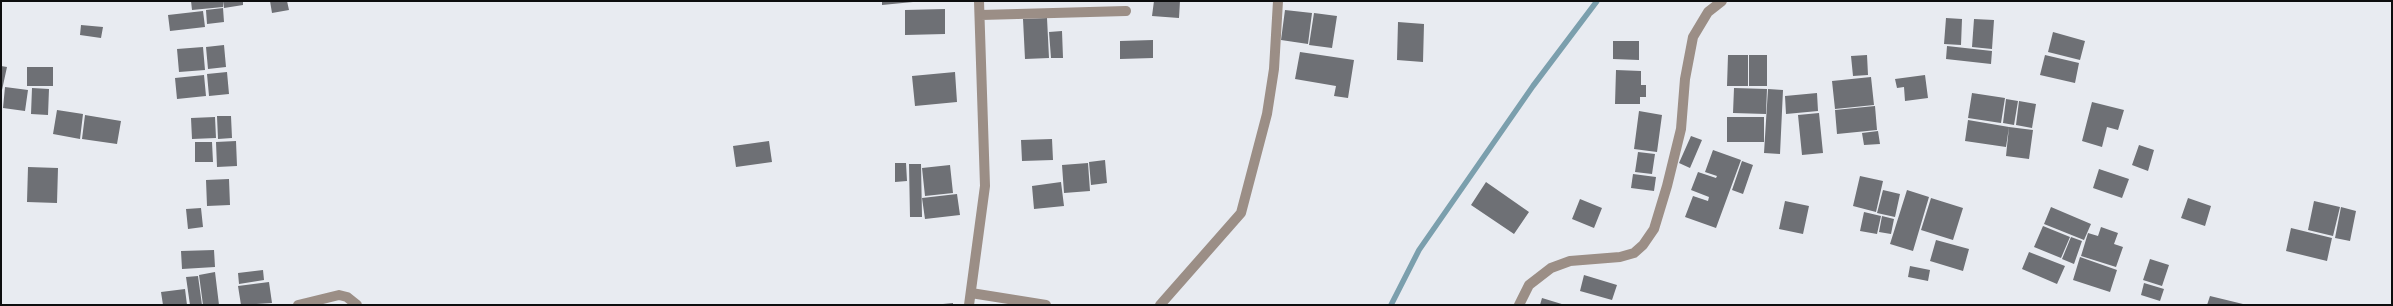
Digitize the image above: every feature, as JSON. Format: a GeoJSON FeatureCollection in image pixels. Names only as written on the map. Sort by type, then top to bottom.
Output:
{"type":"FeatureCollection","features":[{"type":"Feature","properties":{"kind":"street"},"geometry":{"type":"LineString","coordinates":[[969,305],[985,186],[981,16],[979,1]]}},
{"type":"Feature","properties":{"kind":"street"},"geometry":{"type":"LineString","coordinates":[[1160,305],[1241,213],[1267,114],[1274,69],[1278,1]]}},
{"type":"Feature","properties":{"kind":"street"},"geometry":{"type":"LineString","coordinates":[[1519,305],[1529,285],[1551,268],[1570,261],[1620,257],[1634,253],[1643,245],[1654,229],[1667,186],[1680,129],[1693,37],[1708,12],[1722,1]]}},
{"type":"Feature","properties":{"kind":"street"},"geometry":{"type":"LineString","coordinates":[[981,16],[1126,11]]}},
{"type":"Feature","properties":{"kind":"street"},"geometry":{"type":"LineString","coordinates":[[971,293],[1046,305]]}},
{"type":"Feature","properties":{"kind":"street"},"geometry":{"type":"LineString","coordinates":[[298,305],[339,295],[348,297],[357,305]]}},
{"type":"Feature","properties":{"kind":"building"},"geometry":{"type":"Polygon","coordinates":[[[191,1],[223,1],[223,7],[192,10],[191,1]]]}},
{"type":"Feature","properties":{"kind":"building"},"geometry":{"type":"Polygon","coordinates":[[[223,1],[243,1],[243,5],[224,8],[223,1]]]}},
{"type":"Feature","properties":{"kind":"building"},"geometry":{"type":"Polygon","coordinates":[[[270,1],[287,1],[289,10],[272,13],[270,1]]]}},
{"type":"Feature","properties":{"kind":"building"},"geometry":{"type":"Polygon","coordinates":[[[882,1],[913,1],[913,2],[882,5],[882,1]]]}},
{"type":"Feature","properties":{"kind":"building"},"geometry":{"type":"Polygon","coordinates":[[[1154,1],[1180,1],[1179,18],[1152,16],[1154,1]]]}},
{"type":"Feature","properties":{"kind":"building"},"geometry":{"type":"Polygon","coordinates":[[[223,8],[224,22],[207,24],[206,10],[223,8]]]}},
{"type":"Feature","properties":{"kind":"building"},"geometry":{"type":"Polygon","coordinates":[[[945,9],[945,34],[905,35],[905,10],[945,9]]]}},
{"type":"Feature","properties":{"kind":"building"},"geometry":{"type":"Polygon","coordinates":[[[1285,10],[1312,13],[1308,44],[1281,40],[1285,10]]]}},
{"type":"Feature","properties":{"kind":"building"},"geometry":{"type":"Polygon","coordinates":[[[203,11],[205,27],[170,31],[168,15],[203,11]]]}},
{"type":"Feature","properties":{"kind":"building"},"geometry":{"type":"Polygon","coordinates":[[[1314,13],[1337,16],[1332,48],[1309,45],[1314,13]]]}},
{"type":"Feature","properties":{"kind":"building"},"geometry":{"type":"Polygon","coordinates":[[[1047,18],[1049,58],[1025,59],[1023,19],[1047,18]]]}},
{"type":"Feature","properties":{"kind":"building"},"geometry":{"type":"Polygon","coordinates":[[[1946,18],[1962,19],[1961,45],[1944,44],[1946,18]]]}},
{"type":"Feature","properties":{"kind":"building"},"geometry":{"type":"Polygon","coordinates":[[[1974,19],[1994,20],[1992,49],[1972,47],[1974,19]]]}},
{"type":"Feature","properties":{"kind":"building"},"geometry":{"type":"Polygon","coordinates":[[[1398,22],[1424,24],[1423,62],[1397,60],[1398,22]]]}},
{"type":"Feature","properties":{"kind":"building"},"geometry":{"type":"Polygon","coordinates":[[[81,25],[103,27],[101,38],[80,35],[81,25]]]}},
{"type":"Feature","properties":{"kind":"building"},"geometry":{"type":"Polygon","coordinates":[[[1062,31],[1063,58],[1051,58],[1049,32],[1062,31]]]}},
{"type":"Feature","properties":{"kind":"building"},"geometry":{"type":"Polygon","coordinates":[[[2053,32],[2085,41],[2080,60],[2048,52],[2053,32]]]}},
{"type":"Feature","properties":{"kind":"building"},"geometry":{"type":"Polygon","coordinates":[[[1153,40],[1153,58],[1120,59],[1120,41],[1153,40]]]}},
{"type":"Feature","properties":{"kind":"building"},"geometry":{"type":"Polygon","coordinates":[[[1613,41],[1639,41],[1639,60],[1613,59],[1613,41]]]}},
{"type":"Feature","properties":{"kind":"building"},"geometry":{"type":"Polygon","coordinates":[[[224,45],[226,67],[208,69],[206,47],[224,45]]]}},
{"type":"Feature","properties":{"kind":"building"},"geometry":{"type":"Polygon","coordinates":[[[1947,46],[1992,51],[1991,64],[1946,59],[1947,46]]]}},
{"type":"Feature","properties":{"kind":"building"},"geometry":{"type":"Polygon","coordinates":[[[203,47],[205,70],[179,72],[177,49],[203,47]]]}},
{"type":"Feature","properties":{"kind":"building"},"geometry":{"type":"Polygon","coordinates":[[[1300,52],[1354,60],[1348,98],[1334,96],[1336,86],[1295,79],[1300,52]]]}},
{"type":"Feature","properties":{"kind":"building"},"geometry":{"type":"Polygon","coordinates":[[[1728,55],[1748,55],[1748,86],[1727,86],[1728,55]]]}},
{"type":"Feature","properties":{"kind":"building"},"geometry":{"type":"Polygon","coordinates":[[[1749,55],[1767,55],[1767,86],[1749,86],[1749,55]]]}},
{"type":"Feature","properties":{"kind":"building"},"geometry":{"type":"Polygon","coordinates":[[[1867,55],[1868,75],[1853,76],[1851,56],[1867,55]]]}},
{"type":"Feature","properties":{"kind":"building"},"geometry":{"type":"Polygon","coordinates":[[[2045,55],[2079,63],[2075,83],[2040,75],[2045,55]]]}},
{"type":"Feature","properties":{"kind":"building"},"geometry":{"type":"Polygon","coordinates":[[[1,66],[7,67],[2,90],[1,90],[1,66]]]}},
{"type":"Feature","properties":{"kind":"building"},"geometry":{"type":"Polygon","coordinates":[[[27,67],[53,67],[53,86],[27,86],[27,67]]]}},
{"type":"Feature","properties":{"kind":"building"},"geometry":{"type":"Polygon","coordinates":[[[1616,70],[1641,71],[1641,85],[1646,85],[1646,97],[1640,97],[1640,104],[1615,104],[1616,70]]]}},
{"type":"Feature","properties":{"kind":"building"},"geometry":{"type":"Polygon","coordinates":[[[227,72],[229,94],[209,96],[207,74],[227,72]]]}},
{"type":"Feature","properties":{"kind":"building"},"geometry":{"type":"Polygon","coordinates":[[[955,72],[957,102],[915,106],[912,76],[955,72]]]}},
{"type":"Feature","properties":{"kind":"building"},"geometry":{"type":"Polygon","coordinates":[[[204,75],[206,96],[177,99],[175,78],[204,75]]]}},
{"type":"Feature","properties":{"kind":"building"},"geometry":{"type":"Polygon","coordinates":[[[1925,75],[1928,98],[1905,101],[1904,87],[1897,88],[1895,79],[1925,75]]]}},
{"type":"Feature","properties":{"kind":"building"},"geometry":{"type":"Polygon","coordinates":[[[1871,77],[1874,105],[1835,109],[1832,81],[1871,77]]]}},
{"type":"Feature","properties":{"kind":"building"},"geometry":{"type":"Polygon","coordinates":[[[5,87],[28,90],[25,111],[3,108],[5,87]]]}},
{"type":"Feature","properties":{"kind":"building"},"geometry":{"type":"Polygon","coordinates":[[[32,88],[49,89],[48,115],[31,114],[32,88]]]}},
{"type":"Feature","properties":{"kind":"building"},"geometry":{"type":"Polygon","coordinates":[[[1734,88],[1767,89],[1766,114],[1733,113],[1734,88]]]}},
{"type":"Feature","properties":{"kind":"building"},"geometry":{"type":"Polygon","coordinates":[[[1768,89],[1783,90],[1780,154],[1764,153],[1768,89]]]}},
{"type":"Feature","properties":{"kind":"building"},"geometry":{"type":"Polygon","coordinates":[[[1817,93],[1818,111],[1786,114],[1785,96],[1817,93]]]}},
{"type":"Feature","properties":{"kind":"building"},"geometry":{"type":"Polygon","coordinates":[[[1972,93],[2005,98],[2001,123],[1968,118],[1972,93]]]}},
{"type":"Feature","properties":{"kind":"building"},"geometry":{"type":"Polygon","coordinates":[[[2006,99],[2018,101],[2014,125],[2003,123],[2006,99]]]}},
{"type":"Feature","properties":{"kind":"building"},"geometry":{"type":"Polygon","coordinates":[[[2019,101],[2036,104],[2032,128],[2016,125],[2019,101]]]}},
{"type":"Feature","properties":{"kind":"building"},"geometry":{"type":"Polygon","coordinates":[[[2092,102],[2124,110],[2118,130],[2107,127],[2102,147],[2082,141],[2092,102]]]}},
{"type":"Feature","properties":{"kind":"building"},"geometry":{"type":"Polygon","coordinates":[[[1875,106],[1877,130],[1837,134],[1835,110],[1875,106]]]}},
{"type":"Feature","properties":{"kind":"building"},"geometry":{"type":"Polygon","coordinates":[[[57,110],[83,114],[80,139],[53,134],[57,110]]]}},
{"type":"Feature","properties":{"kind":"building"},"geometry":{"type":"Polygon","coordinates":[[[1639,111],[1662,115],[1657,152],[1634,149],[1639,111]]]}},
{"type":"Feature","properties":{"kind":"building"},"geometry":{"type":"Polygon","coordinates":[[[1819,113],[1823,153],[1802,155],[1798,115],[1819,113]]]}},
{"type":"Feature","properties":{"kind":"building"},"geometry":{"type":"Polygon","coordinates":[[[85,115],[121,121],[117,144],[82,139],[85,115]]]}},
{"type":"Feature","properties":{"kind":"building"},"geometry":{"type":"Polygon","coordinates":[[[217,116],[231,116],[232,138],[218,139],[217,116]]]}},
{"type":"Feature","properties":{"kind":"building"},"geometry":{"type":"Polygon","coordinates":[[[215,117],[216,138],[192,139],[191,118],[215,117]]]}},
{"type":"Feature","properties":{"kind":"building"},"geometry":{"type":"Polygon","coordinates":[[[1727,117],[1764,117],[1764,142],[1727,142],[1727,117]]]}},
{"type":"Feature","properties":{"kind":"building"},"geometry":{"type":"Polygon","coordinates":[[[1968,120],[2009,127],[2006,147],[1965,141],[1968,120]]]}},
{"type":"Feature","properties":{"kind":"building"},"geometry":{"type":"Polygon","coordinates":[[[2009,127],[2033,130],[2029,159],[2006,156],[2009,127]]]}},
{"type":"Feature","properties":{"kind":"building"},"geometry":{"type":"Polygon","coordinates":[[[1878,131],[1880,144],[1864,145],[1862,133],[1878,131]]]}},
{"type":"Feature","properties":{"kind":"building"},"geometry":{"type":"Polygon","coordinates":[[[1691,136],[1702,140],[1690,168],[1679,163],[1691,136]]]}},
{"type":"Feature","properties":{"kind":"building"},"geometry":{"type":"Polygon","coordinates":[[[1052,139],[1053,160],[1022,161],[1021,140],[1052,139]]]}},
{"type":"Feature","properties":{"kind":"building"},"geometry":{"type":"Polygon","coordinates":[[[236,141],[237,166],[217,167],[216,142],[236,141]]]}},
{"type":"Feature","properties":{"kind":"building"},"geometry":{"type":"Polygon","coordinates":[[[769,141],[772,162],[736,167],[733,146],[769,141]]]}},
{"type":"Feature","properties":{"kind":"building"},"geometry":{"type":"Polygon","coordinates":[[[195,142],[212,142],[213,162],[195,162],[195,142]]]}},
{"type":"Feature","properties":{"kind":"building"},"geometry":{"type":"Polygon","coordinates":[[[2139,145],[2154,150],[2148,171],[2132,165],[2139,145]]]}},
{"type":"Feature","properties":{"kind":"building"},"geometry":{"type":"Polygon","coordinates":[[[1713,150],[1741,160],[1716,228],[1685,217],[1693,196],[1708,201],[1709,197],[1691,190],[1698,172],[1716,178],[1717,176],[1705,172],[1713,150]]]}},
{"type":"Feature","properties":{"kind":"building"},"geometry":{"type":"Polygon","coordinates":[[[1638,152],[1655,154],[1652,174],[1635,172],[1638,152]]]}},
{"type":"Feature","properties":{"kind":"building"},"geometry":{"type":"Polygon","coordinates":[[[1105,160],[1107,183],[1091,185],[1089,162],[1105,160]]]}},
{"type":"Feature","properties":{"kind":"building"},"geometry":{"type":"Polygon","coordinates":[[[1742,161],[1753,165],[1743,194],[1732,190],[1742,161]]]}},
{"type":"Feature","properties":{"kind":"building"},"geometry":{"type":"Polygon","coordinates":[[[895,163],[906,163],[907,181],[895,182],[895,163]]]}},
{"type":"Feature","properties":{"kind":"building"},"geometry":{"type":"Polygon","coordinates":[[[1088,163],[1090,191],[1064,193],[1062,165],[1088,163]]]}},
{"type":"Feature","properties":{"kind":"building"},"geometry":{"type":"Polygon","coordinates":[[[909,164],[921,164],[922,217],[910,217],[909,164]]]}},
{"type":"Feature","properties":{"kind":"building"},"geometry":{"type":"Polygon","coordinates":[[[950,165],[953,193],[925,196],[922,168],[950,165]]]}},
{"type":"Feature","properties":{"kind":"building"},"geometry":{"type":"Polygon","coordinates":[[[28,167],[58,168],[57,203],[27,202],[28,167]]]}},
{"type":"Feature","properties":{"kind":"building"},"geometry":{"type":"Polygon","coordinates":[[[2099,169],[2129,179],[2122,198],[2093,188],[2099,169]]]}},
{"type":"Feature","properties":{"kind":"building"},"geometry":{"type":"Polygon","coordinates":[[[1633,174],[1656,177],[1654,191],[1631,188],[1633,174]]]}},
{"type":"Feature","properties":{"kind":"building"},"geometry":{"type":"Polygon","coordinates":[[[1860,176],[1883,181],[1876,212],[1853,206],[1860,176]]]}},
{"type":"Feature","properties":{"kind":"building"},"geometry":{"type":"Polygon","coordinates":[[[229,179],[230,205],[207,206],[206,180],[229,179]]]}},
{"type":"Feature","properties":{"kind":"building"},"geometry":{"type":"Polygon","coordinates":[[[1061,182],[1064,206],[1034,209],[1032,186],[1061,182]]]}},
{"type":"Feature","properties":{"kind":"building"},"geometry":{"type":"Polygon","coordinates":[[[1486,182],[1529,212],[1514,234],[1471,205],[1486,182]]]}},
{"type":"Feature","properties":{"kind":"building"},"geometry":{"type":"Polygon","coordinates":[[[1883,190],[1900,194],[1895,217],[1877,213],[1883,190]]]}},
{"type":"Feature","properties":{"kind":"building"},"geometry":{"type":"Polygon","coordinates":[[[1907,190],[1929,197],[1913,251],[1890,244],[1907,190]]]}},
{"type":"Feature","properties":{"kind":"building"},"geometry":{"type":"Polygon","coordinates":[[[957,194],[960,215],[925,219],[922,198],[957,194]]]}},
{"type":"Feature","properties":{"kind":"building"},"geometry":{"type":"Polygon","coordinates":[[[1931,198],[1963,208],[1953,240],[1921,230],[1931,198]]]}},
{"type":"Feature","properties":{"kind":"building"},"geometry":{"type":"Polygon","coordinates":[[[2188,198],[2211,206],[2205,226],[2181,218],[2188,198]]]}},
{"type":"Feature","properties":{"kind":"building"},"geometry":{"type":"Polygon","coordinates":[[[1580,199],[1602,208],[1594,228],[1572,219],[1580,199]]]}},
{"type":"Feature","properties":{"kind":"building"},"geometry":{"type":"Polygon","coordinates":[[[1785,201],[1809,206],[1803,234],[1779,229],[1785,201]]]}},
{"type":"Feature","properties":{"kind":"building"},"geometry":{"type":"Polygon","coordinates":[[[2314,201],[2340,207],[2333,236],[2308,230],[2314,201]]]}},
{"type":"Feature","properties":{"kind":"building"},"geometry":{"type":"Polygon","coordinates":[[[2051,207],[2091,224],[2084,240],[2044,224],[2051,207]]]}},
{"type":"Feature","properties":{"kind":"building"},"geometry":{"type":"Polygon","coordinates":[[[2341,207],[2356,211],[2350,241],[2335,238],[2341,207]]]}},
{"type":"Feature","properties":{"kind":"building"},"geometry":{"type":"Polygon","coordinates":[[[201,208],[203,227],[188,229],[186,209],[201,208]]]}},
{"type":"Feature","properties":{"kind":"building"},"geometry":{"type":"Polygon","coordinates":[[[1864,212],[1881,216],[1877,234],[1860,231],[1864,212]]]}},
{"type":"Feature","properties":{"kind":"building"},"geometry":{"type":"Polygon","coordinates":[[[1882,216],[1894,219],[1891,234],[1879,232],[1882,216]]]}},
{"type":"Feature","properties":{"kind":"building"},"geometry":{"type":"Polygon","coordinates":[[[2043,226],[2070,237],[2061,258],[2034,247],[2043,226]]]}},
{"type":"Feature","properties":{"kind":"building"},"geometry":{"type":"Polygon","coordinates":[[[2101,227],[2118,233],[2114,244],[2123,247],[2116,267],[2081,256],[2088,233],[2098,236],[2101,227]]]}},
{"type":"Feature","properties":{"kind":"building"},"geometry":{"type":"Polygon","coordinates":[[[2291,228],[2332,238],[2327,261],[2286,251],[2291,228]]]}},
{"type":"Feature","properties":{"kind":"building"},"geometry":{"type":"Polygon","coordinates":[[[2071,237],[2082,241],[2074,264],[2062,259],[2071,237]]]}},
{"type":"Feature","properties":{"kind":"building"},"geometry":{"type":"Polygon","coordinates":[[[1936,240],[1969,249],[1963,271],[1930,261],[1936,240]]]}},
{"type":"Feature","properties":{"kind":"building"},"geometry":{"type":"Polygon","coordinates":[[[214,250],[215,267],[182,269],[181,251],[214,250]]]}},
{"type":"Feature","properties":{"kind":"building"},"geometry":{"type":"Polygon","coordinates":[[[2029,252],[2065,266],[2057,284],[2022,269],[2029,252]]]}},
{"type":"Feature","properties":{"kind":"building"},"geometry":{"type":"Polygon","coordinates":[[[2080,257],[2117,270],[2110,292],[2073,280],[2080,257]]]}},
{"type":"Feature","properties":{"kind":"building"},"geometry":{"type":"Polygon","coordinates":[[[2150,259],[2169,265],[2162,286],[2143,280],[2150,259]]]}},
{"type":"Feature","properties":{"kind":"building"},"geometry":{"type":"Polygon","coordinates":[[[1910,266],[1930,270],[1928,281],[1908,277],[1910,266]]]}},
{"type":"Feature","properties":{"kind":"building"},"geometry":{"type":"Polygon","coordinates":[[[263,270],[264,280],[239,284],[238,273],[263,270]]]}},
{"type":"Feature","properties":{"kind":"building"},"geometry":{"type":"Polygon","coordinates":[[[215,272],[219,305],[203,305],[199,275],[215,272]]]}},
{"type":"Feature","properties":{"kind":"building"},"geometry":{"type":"Polygon","coordinates":[[[1584,275],[1617,285],[1612,300],[1580,291],[1584,275]]]}},
{"type":"Feature","properties":{"kind":"building"},"geometry":{"type":"Polygon","coordinates":[[[198,276],[202,305],[190,305],[186,277],[198,276]]]}},
{"type":"Feature","properties":{"kind":"building"},"geometry":{"type":"Polygon","coordinates":[[[269,282],[272,303],[241,305],[238,286],[269,282]]]}},
{"type":"Feature","properties":{"kind":"building"},"geometry":{"type":"Polygon","coordinates":[[[2144,283],[2164,289],[2160,301],[2141,295],[2144,283]]]}},
{"type":"Feature","properties":{"kind":"building"},"geometry":{"type":"Polygon","coordinates":[[[185,289],[187,305],[163,305],[161,292],[185,289]]]}},
{"type":"Feature","properties":{"kind":"building"},"geometry":{"type":"Polygon","coordinates":[[[2210,296],[2243,304],[2243,305],[2207,305],[2210,296]]]}},
{"type":"Feature","properties":{"kind":"building"},"geometry":{"type":"Polygon","coordinates":[[[1542,298],[1565,305],[1540,305],[1542,298]]]}},
{"type":"Feature","properties":{"kind":"building"},"geometry":{"type":"Polygon","coordinates":[[[953,303],[953,305],[943,305],[943,304],[953,303]]]}},
{"type":"Feature","properties":{"kind":"waterway"},"geometry":{"type":"LineString","coordinates":[[1391,305],[1419,250],[1533,86],[1597,1]]}}]}
